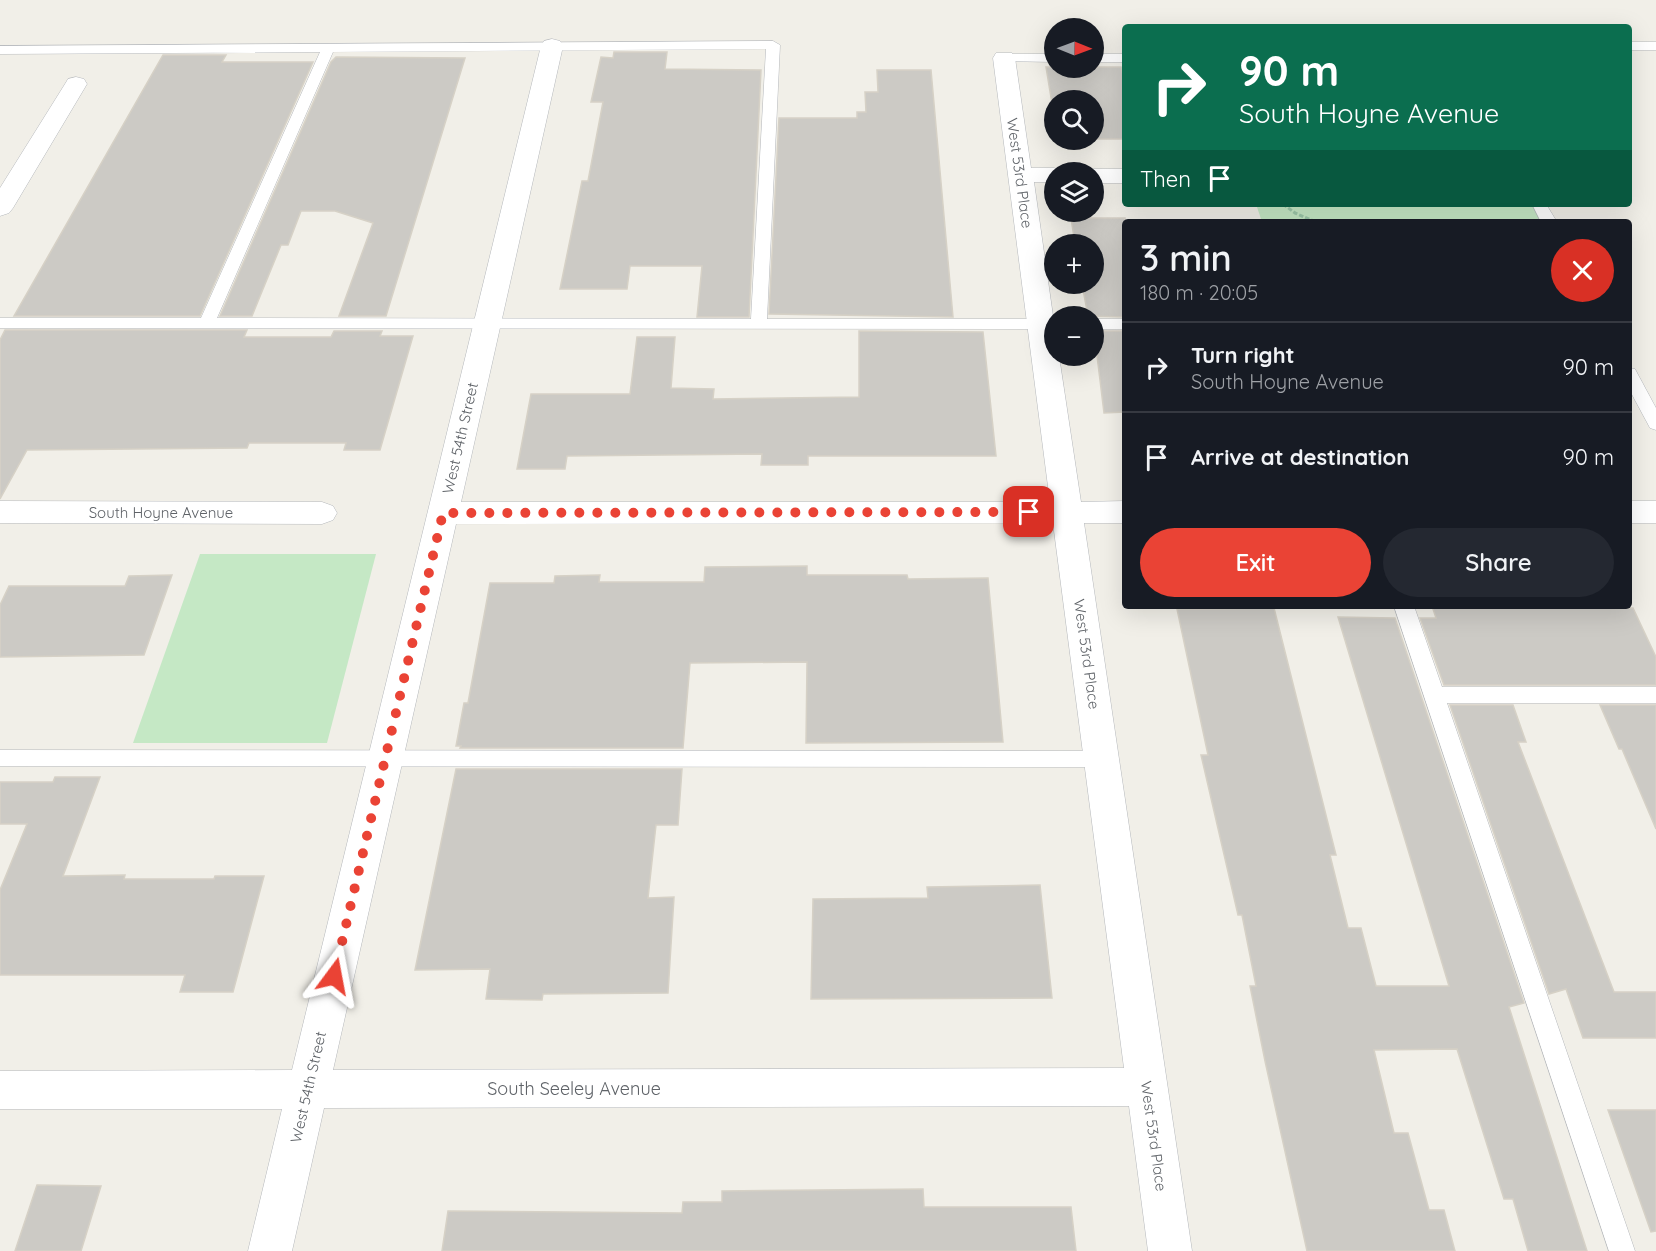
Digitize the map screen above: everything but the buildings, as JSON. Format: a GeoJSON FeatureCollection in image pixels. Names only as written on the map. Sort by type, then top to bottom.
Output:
{"type":"FeatureCollection","features":[{"type":"Feature","properties":{"kind":"street","name":"West 54th Street"},"geometry":{"type":"LineString","coordinates":[[270,1251],[552,46]]}},
{"type":"Feature","properties":{"kind":"street","name":"West 53rd Place"},"geometry":{"type":"LineString","coordinates":[[1004,58],[1020,175],[1045,306]]}},
{"type":"Feature","properties":{"kind":"street"},"geometry":{"type":"LineString","coordinates":[[0,208],[76,84]]}},
{"type":"Feature","properties":{"kind":"street"},"geometry":{"type":"LineString","coordinates":[[1020,175],[1044,176]]}},
{"type":"Feature","properties":{"kind":"street"},"geometry":{"type":"LineString","coordinates":[[1104,176],[1122,176]]}},
{"type":"Feature","properties":{"kind":"street","name":"West 53rd Place"},"geometry":{"type":"LineString","coordinates":[[1052,366],[1067,512],[1170,1251]]}},
{"type":"Feature","properties":{"kind":"street","name":"South Hoyne Avenue"},"geometry":{"type":"LineString","coordinates":[[0,512],[322,513]]}},
{"type":"Feature","properties":{"kind":"street"},"geometry":{"type":"LineString","coordinates":[[443,513],[1122,512]]}},
{"type":"Feature","properties":{"kind":"street"},"geometry":{"type":"LineString","coordinates":[[1632,512],[1656,512]]}},
{"type":"Feature","properties":{"kind":"street","name":"South Seeley Avenue"},"geometry":{"type":"LineString","coordinates":[[0,1090],[1147,1087]]}},
{"type":"Feature","properties":{"kind":"lane"},"geometry":{"type":"LineString","coordinates":[[0,50],[773,45],[759,324]]}},
{"type":"Feature","properties":{"kind":"lane"},"geometry":{"type":"LineString","coordinates":[[1632,46],[1656,46]]}},
{"type":"Feature","properties":{"kind":"lane"},"geometry":{"type":"LineString","coordinates":[[207,323],[328,48]]}},
{"type":"Feature","properties":{"kind":"lane"},"geometry":{"type":"LineString","coordinates":[[1004,58],[1044,58]]}},
{"type":"Feature","properties":{"kind":"lane"},"geometry":{"type":"LineString","coordinates":[[1104,58],[1122,58]]}},
{"type":"Feature","properties":{"kind":"lane"},"geometry":{"type":"LineString","coordinates":[[0,323],[1044,324]]}},
{"type":"Feature","properties":{"kind":"lane"},"geometry":{"type":"LineString","coordinates":[[1104,324],[1122,324]]}},
{"type":"Feature","properties":{"kind":"lane"},"geometry":{"type":"LineString","coordinates":[[1632,379],[1656,424]]}},
{"type":"Feature","properties":{"kind":"lane"},"geometry":{"type":"LineString","coordinates":[[1405,609],[1622,1251]]}},
{"type":"Feature","properties":{"kind":"lane"},"geometry":{"type":"LineString","coordinates":[[1434,695],[1656,695]]}},
{"type":"Feature","properties":{"kind":"lane"},"geometry":{"type":"LineString","coordinates":[[0,758],[1101,759]]}},
{"type":"Feature","properties":{"kind":"path"},"geometry":{"type":"LineString","coordinates":[[1287,207],[1309,219]]}},
{"type":"Feature","properties":{"kind":"green space"},"geometry":{"type":"Polygon","coordinates":[[[1257,207],[1536,207],[1542,219],[1261,219],[1257,207]]]}},
{"type":"Feature","properties":{"kind":"green space"},"geometry":{"type":"Polygon","coordinates":[[[200,554],[376,554],[327,743],[133,743],[200,554]]]}},
{"type":"Feature","properties":{"kind":"route"},"geometry":{"type":"LineString","coordinates":[[334,976],[443,513],[1029,512]]}}]}
